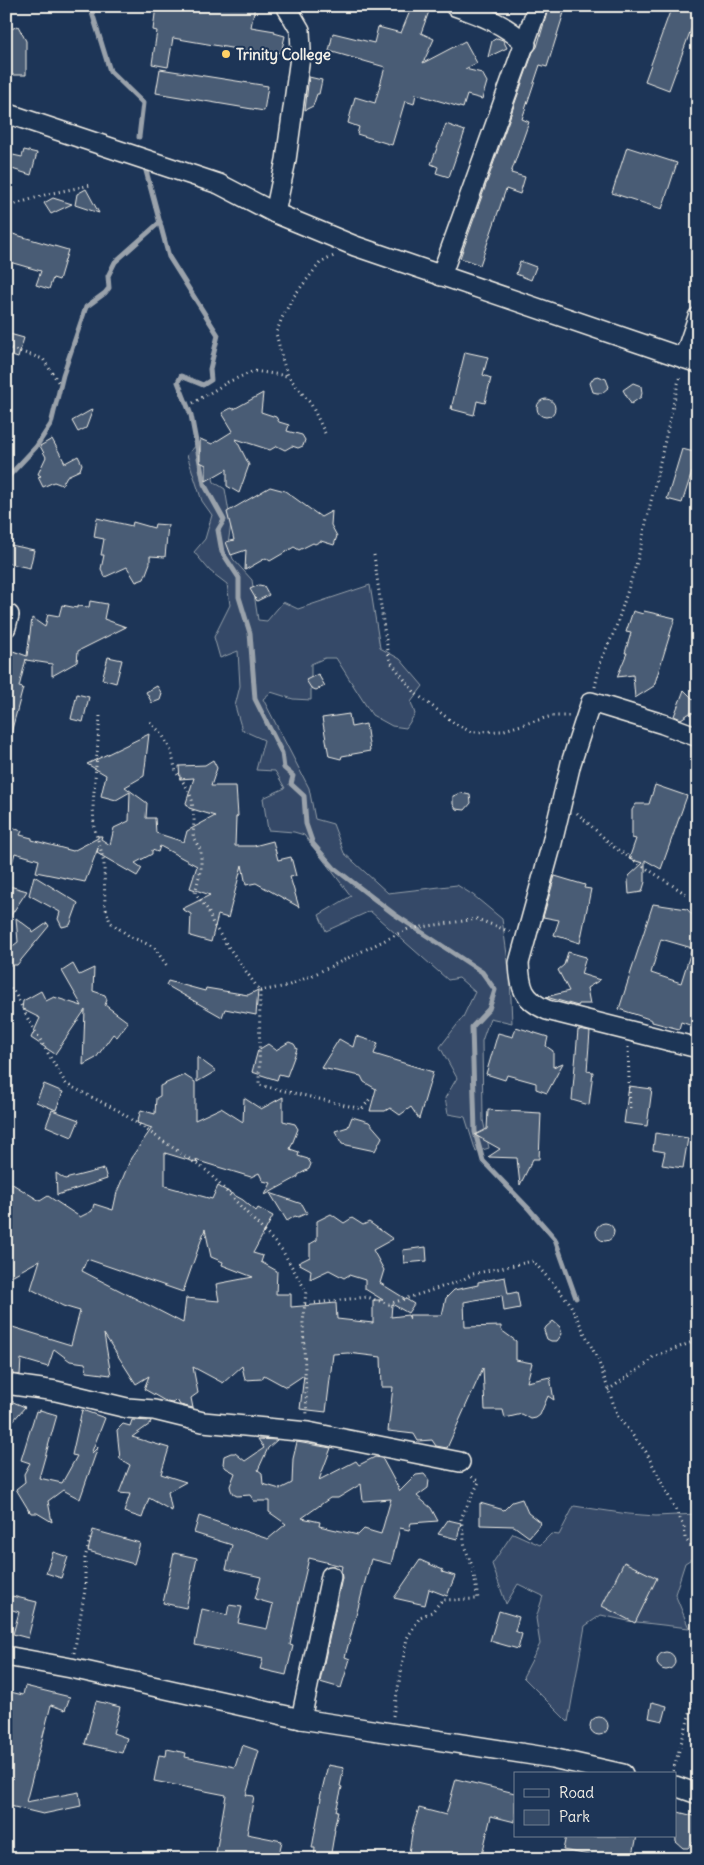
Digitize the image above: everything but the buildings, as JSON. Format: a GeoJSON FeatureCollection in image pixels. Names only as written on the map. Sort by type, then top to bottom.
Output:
{"type":"FeatureCollection","features":[{"type":"Feature","properties":{"kind":"street"},"geometry":{"type":"LineString","coordinates":[[275,213],[286,160],[301,50],[300,30],[286,6]]}},
{"type":"Feature","properties":{"kind":"street"},"geometry":{"type":"LineString","coordinates":[[455,6],[500,24],[526,44]]}},
{"type":"Feature","properties":{"kind":"street"},"geometry":{"type":"LineString","coordinates":[[441,276],[526,44],[538,6]]}},
{"type":"Feature","properties":{"kind":"street"},"geometry":{"type":"LineString","coordinates":[[6,113],[220,184],[275,213],[355,246],[691,360],[698,317]]}},
{"type":"Feature","properties":{"kind":"street"},"geometry":{"type":"LineString","coordinates":[[698,737],[663,724],[588,709],[571,763],[551,847],[519,963],[520,979],[526,995],[534,1005],[546,1010],[698,1048]]}},
{"type":"Feature","properties":{"kind":"street"},"geometry":{"type":"LineString","coordinates":[[6,1384],[56,1391],[127,1408],[154,1410],[203,1422],[308,1432],[465,1468]]}},
{"type":"Feature","properties":{"kind":"street"},"geometry":{"type":"LineString","coordinates":[[301,1719],[331,1576]]}},
{"type":"Feature","properties":{"kind":"street"},"geometry":{"type":"LineString","coordinates":[[6,1656],[72,1668],[301,1719],[552,1758],[614,1772]]}},
{"type":"Feature","properties":{"kind":"street"},"geometry":{"type":"LineString","coordinates":[[676,1786],[698,1794]]}},
{"type":"Feature","properties":{"kind":"path"},"geometry":{"type":"LineString","coordinates":[[6,207],[48,194],[90,185]]}},
{"type":"Feature","properties":{"kind":"path"},"geometry":{"type":"LineString","coordinates":[[325,433],[310,404],[288,376],[276,333],[294,296],[320,262],[355,246]]}},
{"type":"Feature","properties":{"kind":"path"},"geometry":{"type":"LineString","coordinates":[[6,348],[43,360],[59,383]]}},
{"type":"Feature","properties":{"kind":"path"},"geometry":{"type":"LineString","coordinates":[[374,554],[390,661],[415,693],[454,723],[471,732],[501,731],[552,716],[588,709],[601,660],[615,630],[637,562],[691,360]]}},
{"type":"Feature","properties":{"kind":"path"},"geometry":{"type":"LineString","coordinates":[[193,403],[228,382],[254,371],[288,376]]}},
{"type":"Feature","properties":{"kind":"path"},"geometry":{"type":"LineString","coordinates":[[100,716],[93,804],[94,828],[104,864],[104,906],[110,922],[129,936],[154,947],[167,966]]}},
{"type":"Feature","properties":{"kind":"path"},"geometry":{"type":"LineString","coordinates":[[150,722],[162,734],[171,751],[176,772],[188,789],[192,800],[194,837],[201,851],[201,869],[195,892],[208,910],[213,924],[260,991],[258,1084],[362,1109],[370,1099]]}},
{"type":"Feature","properties":{"kind":"path"},"geometry":{"type":"LineString","coordinates":[[562,800],[616,848],[686,894]]}},
{"type":"Feature","properties":{"kind":"path"},"geometry":{"type":"LineString","coordinates":[[260,991],[287,986],[408,929],[477,919],[525,938]]}},
{"type":"Feature","properties":{"kind":"path"},"geometry":{"type":"LineString","coordinates":[[6,987],[13,989],[28,1019],[66,1084],[119,1111],[207,1171],[282,1250],[306,1291],[303,1323],[308,1432]]}},
{"type":"Feature","properties":{"kind":"path"},"geometry":{"type":"LineString","coordinates":[[628,1029],[630,1111]]}},
{"type":"Feature","properties":{"kind":"path"},"geometry":{"type":"LineString","coordinates":[[305,1304],[367,1297],[389,1304],[460,1281],[473,1274],[532,1261],[568,1302],[598,1360],[618,1417],[646,1452],[684,1526],[685,1538],[698,1556]]}},
{"type":"Feature","properties":{"kind":"path"},"geometry":{"type":"LineString","coordinates":[[608,1390],[648,1363],[652,1356],[698,1340]]}},
{"type":"Feature","properties":{"kind":"path"},"geometry":{"type":"LineString","coordinates":[[390,1734],[407,1638],[420,1617],[432,1612],[442,1600],[478,1599],[473,1568],[465,1548],[461,1518],[479,1482],[465,1468]]}},
{"type":"Feature","properties":{"kind":"path"},"geometry":{"type":"LineString","coordinates":[[72,1668],[85,1590],[85,1558],[91,1535]]}},
{"type":"Feature","properties":{"kind":"path"},"geometry":{"type":"LineString","coordinates":[[673,1772],[698,1686]]}},
{"type":"Feature","properties":{"kind":"green space"},"geometry":{"type":"Polygon","coordinates":[[[202,439],[214,482],[225,489],[231,524],[228,544],[233,559],[252,580],[258,620],[267,621],[283,602],[298,609],[370,585],[380,648],[400,659],[423,686],[411,702],[415,714],[406,728],[392,726],[372,715],[336,658],[325,658],[311,664],[311,700],[293,699],[271,692],[263,699],[309,788],[315,819],[333,824],[344,853],[388,893],[457,885],[473,895],[502,919],[510,976],[512,1023],[490,1018],[482,1041],[483,1120],[489,1148],[476,1152],[465,1117],[448,1114],[445,1098],[457,1078],[440,1047],[463,1017],[475,992],[459,978],[448,980],[370,911],[326,931],[319,915],[351,896],[304,835],[294,832],[268,830],[263,798],[285,788],[275,771],[256,770],[264,740],[242,730],[235,706],[240,686],[238,651],[220,658],[214,637],[230,605],[227,584],[210,571],[194,552],[205,539],[212,515],[202,501],[187,455],[202,439]]]}},
{"type":"Feature","properties":{"kind":"green space"},"geometry":{"type":"Polygon","coordinates":[[[574,1506],[656,1516],[697,1514],[698,1555],[685,1563],[675,1594],[689,1628],[628,1621],[601,1615],[585,1626],[568,1722],[523,1677],[540,1644],[536,1618],[543,1596],[518,1584],[506,1604],[492,1564],[513,1533],[540,1545],[551,1534],[559,1535],[574,1506]]]}},
{"type":"Feature","properties":{"kind":"waterway"},"geometry":{"type":"LineString","coordinates":[[90,6],[110,71],[143,103],[139,137]]}},
{"type":"Feature","properties":{"kind":"waterway"},"geometry":{"type":"LineString","coordinates":[[145,167],[169,257],[218,335],[210,369],[211,380],[203,385],[181,376],[178,382],[191,415],[204,484],[224,520],[218,530],[222,552],[239,578],[239,597],[250,633],[255,699],[282,753],[284,768],[293,776],[291,784],[304,796],[306,824],[313,844],[334,868],[394,914],[482,972],[495,990],[489,1009],[472,1027],[475,1132],[483,1161],[555,1239],[576,1298]]}},
{"type":"Feature","properties":{"kind":"waterway"},"geometry":{"type":"LineString","coordinates":[[6,479],[36,447],[51,424],[63,375],[86,307],[109,288],[108,276],[115,262],[160,222]]}},
{"type":"Feature","properties":{"kind":"place","name":"Trinity College"},"geometry":{"type":"Point","coordinates":[226,54]}}]}
